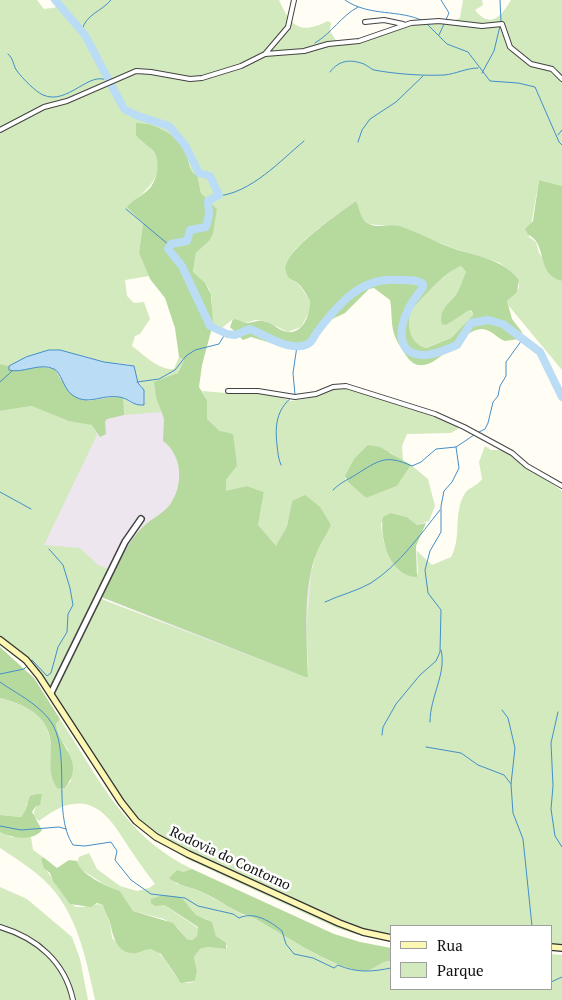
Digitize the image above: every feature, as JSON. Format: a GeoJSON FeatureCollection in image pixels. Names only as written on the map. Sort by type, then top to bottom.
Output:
{"type":"FeatureCollection","features":[{"type":"Feature","properties":{"kind":"main road","name":"Rodovia do Contorno"},"geometry":{"type":"LineString","coordinates":[[0,640],[26,660],[50,693],[120,802],[136,821],[156,837],[188,854],[339,923],[363,932],[390,938]]}},
{"type":"Feature","properties":{"kind":"street"},"geometry":{"type":"LineString","coordinates":[[265,54],[288,27],[294,0]]}},
{"type":"Feature","properties":{"kind":"street"},"geometry":{"type":"LineString","coordinates":[[365,22],[384,20],[403,24]]}},
{"type":"Feature","properties":{"kind":"street"},"geometry":{"type":"LineString","coordinates":[[0,130],[44,107],[105,86],[128,73],[142,71],[190,79],[206,77],[241,66],[265,54],[304,51],[328,44],[359,41],[403,24],[439,21],[482,26],[502,24],[510,47],[531,64],[552,69],[562,79]]}},
{"type":"Feature","properties":{"kind":"street"},"geometry":{"type":"LineString","coordinates":[[228,391],[258,391],[295,397],[316,394],[333,386],[346,386],[435,414],[464,427],[512,453],[562,486]]}},
{"type":"Feature","properties":{"kind":"street"},"geometry":{"type":"LineString","coordinates":[[50,693],[125,542],[141,519]]}},
{"type":"Feature","properties":{"kind":"street"},"geometry":{"type":"LineString","coordinates":[[0,926],[34,941],[59,965],[68,980],[73,1000]]}},
{"type":"Feature","properties":{"kind":"shaded area"},"geometry":{"type":"Polygon","coordinates":[[[32,329],[147,364],[208,475],[313,555],[306,679],[30,569],[32,329]]]}},
{"type":"Feature","properties":{"kind":"green space"},"geometry":{"type":"Polygon","coordinates":[[[0,0],[37,0],[44,9],[59,7],[54,0],[279,0],[288,17],[298,26],[303,28],[328,21],[331,23],[330,31],[337,42],[362,39],[391,28],[452,21],[460,18],[463,0],[482,0],[483,5],[475,10],[481,16],[491,20],[504,11],[511,0],[562,0],[562,186],[539,180],[529,237],[536,242],[539,253],[559,280],[562,281],[562,370],[508,305],[507,301],[519,288],[519,280],[500,263],[396,227],[369,224],[362,218],[356,201],[312,233],[291,254],[286,264],[287,275],[299,285],[310,301],[310,311],[301,327],[288,332],[265,321],[255,320],[245,323],[233,319],[222,328],[215,327],[211,315],[212,298],[210,291],[204,282],[193,273],[196,253],[210,240],[217,209],[201,193],[197,174],[193,173],[187,154],[180,143],[144,123],[136,136],[153,151],[157,159],[157,174],[143,194],[131,204],[143,223],[139,253],[149,276],[125,280],[127,296],[134,303],[144,302],[150,319],[140,334],[135,336],[132,346],[152,361],[168,369],[174,369],[179,357],[184,360],[178,373],[154,387],[161,412],[124,415],[123,398],[132,404],[145,402],[144,390],[129,364],[104,362],[60,350],[49,350],[9,366],[0,364],[0,0]]]}},
{"type":"Feature","properties":{"kind":"green space"},"geometry":{"type":"Polygon","coordinates":[[[136,123],[158,127],[182,145],[186,151],[191,170],[197,174],[201,193],[217,209],[213,233],[210,240],[196,253],[193,272],[205,283],[211,294],[213,324],[202,365],[199,387],[207,400],[207,419],[220,431],[233,434],[237,466],[226,480],[226,491],[247,486],[264,492],[258,525],[276,546],[287,526],[292,501],[305,495],[320,507],[331,525],[317,552],[309,581],[306,614],[308,678],[99,596],[112,569],[117,567],[127,548],[142,527],[169,506],[174,498],[179,481],[178,463],[170,447],[163,441],[164,419],[156,397],[154,382],[178,373],[184,360],[179,357],[175,328],[165,298],[150,279],[139,253],[143,223],[127,207],[152,186],[158,166],[154,152],[136,136],[136,123]]]}},
{"type":"Feature","properties":{"kind":"green space"},"geometry":{"type":"Polygon","coordinates":[[[539,180],[562,186],[562,281],[555,278],[546,269],[539,246],[525,229],[533,221],[539,180]]]}},
{"type":"Feature","properties":{"kind":"green space"},"geometry":{"type":"Polygon","coordinates":[[[356,201],[362,217],[369,224],[402,227],[448,247],[490,260],[505,267],[519,280],[517,292],[507,301],[512,319],[522,332],[519,339],[505,341],[489,331],[482,329],[473,331],[433,362],[423,365],[414,363],[405,354],[395,336],[392,326],[390,300],[374,288],[369,289],[345,313],[326,322],[309,340],[297,344],[291,349],[251,337],[243,340],[230,327],[233,319],[247,323],[264,321],[288,332],[298,330],[302,326],[309,311],[310,301],[300,286],[288,276],[286,264],[291,255],[312,234],[356,201]],[[461,266],[449,273],[410,312],[411,334],[420,346],[426,348],[451,338],[473,315],[472,311],[469,310],[446,325],[442,324],[443,310],[458,291],[466,272],[461,266]]]}},
{"type":"Feature","properties":{"kind":"green space"},"geometry":{"type":"Polygon","coordinates":[[[461,266],[466,272],[458,291],[448,304],[460,315],[470,309],[473,315],[451,338],[425,348],[413,338],[409,323],[410,312],[427,292],[455,268],[461,266]]]}},
{"type":"Feature","properties":{"kind":"green space"},"geometry":{"type":"Polygon","coordinates":[[[0,364],[9,366],[9,370],[41,367],[55,369],[61,380],[88,401],[113,397],[123,398],[124,415],[107,419],[105,422],[106,434],[100,437],[92,425],[69,421],[32,406],[0,411],[0,364]]]}},
{"type":"Feature","properties":{"kind":"green space"},"geometry":{"type":"Polygon","coordinates":[[[353,387],[440,416],[459,428],[451,433],[407,434],[402,446],[403,461],[390,452],[354,459],[345,479],[366,498],[397,486],[411,465],[428,479],[435,506],[429,521],[417,525],[407,517],[391,513],[381,524],[384,543],[390,556],[408,570],[418,574],[417,551],[432,565],[451,557],[456,542],[461,502],[466,492],[482,479],[479,462],[485,446],[491,450],[504,450],[562,491],[562,944],[552,944],[552,925],[390,925],[390,940],[355,934],[337,928],[187,859],[155,835],[130,808],[47,681],[32,663],[0,636],[0,411],[32,406],[93,425],[97,435],[44,545],[80,548],[98,565],[109,569],[99,597],[104,600],[308,678],[307,626],[311,574],[316,553],[331,524],[292,501],[287,526],[276,546],[258,525],[264,492],[247,486],[226,492],[226,480],[237,466],[220,431],[207,419],[207,400],[202,391],[226,393],[239,391],[277,396],[291,401],[309,398],[334,388],[353,387]]]}},
{"type":"Feature","properties":{"kind":"green space"},"geometry":{"type":"Polygon","coordinates":[[[368,445],[380,447],[411,465],[397,486],[366,498],[348,482],[345,476],[354,459],[368,445]]]}},
{"type":"Feature","properties":{"kind":"green space"},"geometry":{"type":"Polygon","coordinates":[[[391,513],[407,517],[417,525],[426,523],[416,546],[417,577],[400,571],[389,556],[385,546],[382,526],[383,517],[391,513]]]}},
{"type":"Feature","properties":{"kind":"green space"},"geometry":{"type":"Polygon","coordinates":[[[0,647],[34,678],[60,719],[56,724],[58,733],[70,756],[73,771],[71,779],[65,788],[58,789],[53,779],[50,737],[42,720],[28,708],[0,698],[0,647]]]}},
{"type":"Feature","properties":{"kind":"green space"},"geometry":{"type":"Polygon","coordinates":[[[0,698],[25,707],[44,723],[50,740],[51,769],[59,789],[65,788],[71,781],[68,750],[61,739],[56,724],[60,719],[101,784],[131,823],[149,841],[169,856],[192,869],[183,872],[175,883],[202,892],[243,915],[254,918],[336,964],[350,969],[366,971],[390,961],[390,990],[552,990],[552,954],[562,955],[562,1000],[95,1000],[84,952],[65,906],[44,880],[0,848],[0,832],[11,837],[31,837],[33,850],[43,857],[41,859],[51,878],[73,905],[81,907],[97,904],[103,905],[110,924],[112,938],[126,951],[135,953],[150,949],[157,952],[182,981],[188,983],[195,981],[197,971],[194,957],[200,949],[207,947],[226,949],[227,946],[216,936],[213,926],[208,920],[196,915],[183,899],[163,895],[164,905],[198,928],[197,936],[192,940],[187,939],[178,928],[164,919],[133,911],[120,891],[110,888],[79,868],[77,863],[79,857],[89,853],[97,869],[120,886],[137,891],[149,888],[155,884],[109,819],[93,807],[84,804],[64,806],[39,821],[33,816],[36,806],[27,803],[21,817],[0,815],[0,698]]]}},
{"type":"Feature","properties":{"kind":"green space"},"geometry":{"type":"Polygon","coordinates":[[[42,794],[40,805],[36,806],[32,812],[42,830],[33,836],[22,838],[0,832],[0,815],[21,817],[30,796],[42,794]]]}},
{"type":"Feature","properties":{"kind":"green space"},"geometry":{"type":"Polygon","coordinates":[[[43,857],[57,868],[69,860],[77,861],[79,866],[88,875],[120,891],[133,911],[173,923],[187,939],[192,940],[197,936],[198,927],[164,905],[155,906],[151,903],[151,899],[163,895],[183,899],[196,915],[212,922],[216,936],[226,943],[226,949],[207,947],[200,949],[194,957],[197,971],[195,981],[181,983],[161,954],[151,949],[130,953],[125,952],[118,946],[103,905],[97,903],[91,907],[70,904],[53,881],[50,873],[44,868],[41,859],[43,857]]]}},
{"type":"Feature","properties":{"kind":"green space"},"geometry":{"type":"Polygon","coordinates":[[[192,869],[334,934],[360,942],[390,948],[390,961],[366,971],[350,969],[337,964],[254,918],[169,878],[177,870],[183,872],[192,869]]]}},
{"type":"Feature","properties":{"kind":"green space"},"geometry":{"type":"Polygon","coordinates":[[[0,887],[27,899],[72,937],[80,959],[88,1000],[0,1000],[0,887]]]}},
{"type":"Feature","properties":{"kind":"water"},"geometry":{"type":"Polygon","coordinates":[[[49,350],[60,350],[104,362],[134,366],[138,383],[144,390],[144,405],[119,397],[88,400],[77,398],[68,391],[56,371],[49,367],[37,367],[20,371],[9,370],[9,366],[26,357],[49,350]]]}},
{"type":"Feature","properties":{"kind":"waterway"},"geometry":{"type":"LineString","coordinates":[[55,0],[85,35],[124,109],[138,116],[169,126],[185,145],[199,173],[210,176],[219,195],[208,201],[209,215],[206,227],[190,230],[187,241],[171,244],[168,249],[182,266],[210,326],[227,334],[235,335],[250,329],[288,345],[307,345],[341,303],[360,288],[383,280],[420,282],[423,284],[423,287],[409,307],[403,324],[402,339],[408,350],[414,354],[423,355],[436,353],[457,345],[471,323],[488,320],[503,324],[540,352],[562,397]]}},
{"type":"Feature","properties":{"kind":"waterway"},"geometry":{"type":"LineString","coordinates":[[82,30],[87,20],[111,0]]}},
{"type":"Feature","properties":{"kind":"waterway"},"geometry":{"type":"LineString","coordinates":[[345,0],[364,9],[414,17],[423,21]]}},
{"type":"Feature","properties":{"kind":"waterway"},"geometry":{"type":"LineString","coordinates":[[439,35],[449,13],[441,0]]}},
{"type":"Feature","properties":{"kind":"waterway"},"geometry":{"type":"LineString","coordinates":[[500,0],[501,22]]}},
{"type":"Feature","properties":{"kind":"waterway"},"geometry":{"type":"LineString","coordinates":[[315,43],[346,15],[358,7]]}},
{"type":"Feature","properties":{"kind":"waterway"},"geometry":{"type":"LineString","coordinates":[[426,23],[447,44],[468,52],[490,81],[518,83],[535,87],[562,145]]}},
{"type":"Feature","properties":{"kind":"waterway"},"geometry":{"type":"LineString","coordinates":[[482,73],[494,51],[500,26]]}},
{"type":"Feature","properties":{"kind":"waterway"},"geometry":{"type":"LineString","coordinates":[[8,54],[20,74],[33,88],[43,95],[61,96],[94,80],[108,81]]}},
{"type":"Feature","properties":{"kind":"waterway"},"geometry":{"type":"LineString","coordinates":[[330,72],[337,65],[349,61],[364,64],[374,70],[418,75],[444,75],[478,68]]}},
{"type":"Feature","properties":{"kind":"waterway"},"geometry":{"type":"LineString","coordinates":[[358,142],[362,130],[370,119],[396,102],[423,76]]}},
{"type":"Feature","properties":{"kind":"waterway"},"geometry":{"type":"LineString","coordinates":[[558,135],[562,130]]}},
{"type":"Feature","properties":{"kind":"waterway"},"geometry":{"type":"LineString","coordinates":[[218,196],[230,194],[253,183],[304,141]]}},
{"type":"Feature","properties":{"kind":"waterway"},"geometry":{"type":"LineString","coordinates":[[126,209],[169,245]]}},
{"type":"Feature","properties":{"kind":"waterway"},"geometry":{"type":"LineString","coordinates":[[137,382],[159,379],[175,370],[186,356],[195,350],[219,344],[225,334]]}},
{"type":"Feature","properties":{"kind":"waterway"},"geometry":{"type":"LineString","coordinates":[[477,433],[485,429],[488,423],[493,402],[498,396],[500,386],[506,376],[506,362],[522,340]]}},
{"type":"Feature","properties":{"kind":"waterway"},"geometry":{"type":"LineString","coordinates":[[295,395],[293,373],[297,346]]}},
{"type":"Feature","properties":{"kind":"waterway"},"geometry":{"type":"LineString","coordinates":[[0,382],[12,371]]}},
{"type":"Feature","properties":{"kind":"waterway"},"geometry":{"type":"LineString","coordinates":[[281,465],[276,431],[280,413],[292,397]]}},
{"type":"Feature","properties":{"kind":"waterway"},"geometry":{"type":"LineString","coordinates":[[333,490],[379,461],[396,460],[412,466],[421,462],[436,449],[456,447],[474,435]]}},
{"type":"Feature","properties":{"kind":"waterway"},"geometry":{"type":"LineString","coordinates":[[382,735],[383,727],[396,704],[420,675],[436,661],[440,652],[441,610],[428,593],[425,570],[430,551],[441,532],[441,506],[444,491],[452,482],[459,468],[456,447]]}},
{"type":"Feature","properties":{"kind":"waterway"},"geometry":{"type":"LineString","coordinates":[[0,492],[31,509]]}},
{"type":"Feature","properties":{"kind":"waterway"},"geometry":{"type":"LineString","coordinates":[[325,602],[366,586],[381,576],[408,549],[440,510]]}},
{"type":"Feature","properties":{"kind":"waterway"},"geometry":{"type":"LineString","coordinates":[[30,662],[32,660],[47,676],[51,673],[58,647],[67,632],[68,614],[73,605],[63,565],[49,549]]}},
{"type":"Feature","properties":{"kind":"waterway"},"geometry":{"type":"LineString","coordinates":[[430,722],[442,667],[441,650]]}},
{"type":"Feature","properties":{"kind":"waterway"},"geometry":{"type":"LineString","coordinates":[[0,674],[24,669],[28,665]]}},
{"type":"Feature","properties":{"kind":"waterway"},"geometry":{"type":"LineString","coordinates":[[0,682],[38,708],[49,719],[56,732],[60,747],[63,816],[73,845],[85,846],[111,842],[117,851],[115,860],[131,880],[151,894],[185,898],[198,906],[233,914],[239,918],[245,916],[262,918],[282,931],[286,944],[294,954],[313,958],[334,968],[338,965],[364,971],[390,968]]}},
{"type":"Feature","properties":{"kind":"waterway"},"geometry":{"type":"LineString","coordinates":[[502,710],[508,718],[515,748],[511,784],[513,813],[523,839],[532,925]]}},
{"type":"Feature","properties":{"kind":"waterway"},"geometry":{"type":"LineString","coordinates":[[558,712],[551,743],[553,786],[551,809],[555,836],[562,847]]}},
{"type":"Feature","properties":{"kind":"waterway"},"geometry":{"type":"LineString","coordinates":[[426,747],[461,753],[478,765],[504,775],[511,784]]}},
{"type":"Feature","properties":{"kind":"waterway"},"geometry":{"type":"LineString","coordinates":[[0,826],[21,830],[59,827],[66,829]]}},
{"type":"Feature","properties":{"kind":"waterway"},"geometry":{"type":"LineString","coordinates":[[552,982],[562,977]]}}]}
